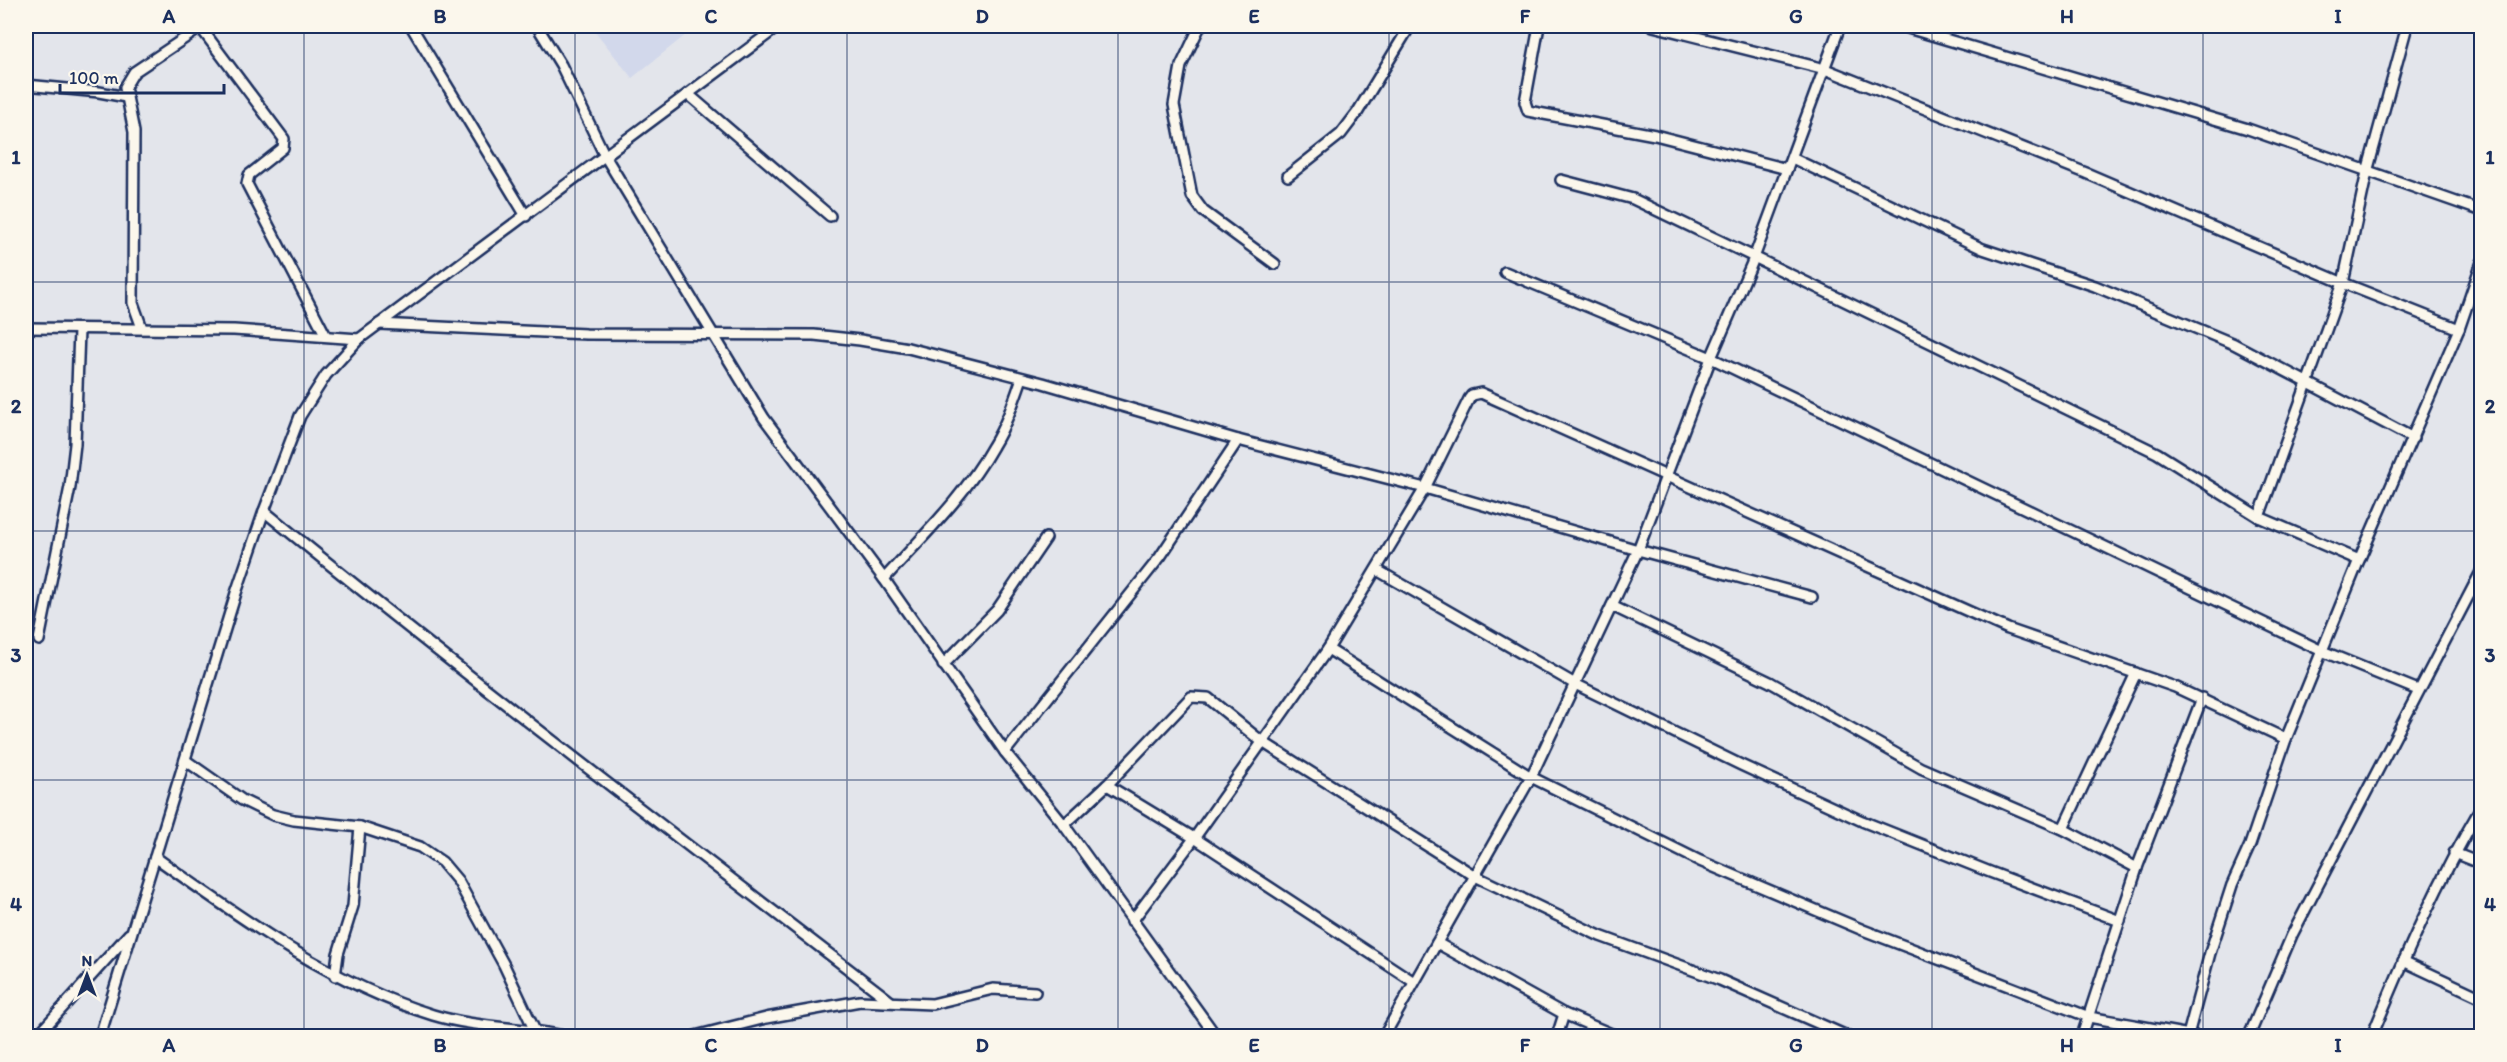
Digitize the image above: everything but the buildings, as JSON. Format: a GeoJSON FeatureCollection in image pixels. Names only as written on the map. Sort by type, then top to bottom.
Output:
{"type":"FeatureCollection","features":[{"type":"Feature","properties":{"kind":"street"},"geometry":{"type":"LineString","coordinates":[[411,26],[526,216]]}},
{"type":"Feature","properties":{"kind":"street"},"geometry":{"type":"LineString","coordinates":[[537,26],[561,65],[605,156],[764,418],[884,579],[1005,752],[1064,825],[1216,1036]]}},
{"type":"Feature","properties":{"kind":"street"},"geometry":{"type":"LineString","coordinates":[[100,1036],[264,511],[300,416],[326,375],[358,339],[779,26]]}},
{"type":"Feature","properties":{"kind":"street"},"geometry":{"type":"LineString","coordinates":[[1200,26],[1181,66],[1174,105],[1191,196],[1203,211],[1275,264]]}},
{"type":"Feature","properties":{"kind":"street"},"geometry":{"type":"LineString","coordinates":[[1288,176],[1341,134],[1357,113],[1410,26]]}},
{"type":"Feature","properties":{"kind":"street"},"geometry":{"type":"LineString","coordinates":[[1539,26],[1525,102],[1528,111],[1655,135],[1787,169]]}},
{"type":"Feature","properties":{"kind":"street"},"geometry":{"type":"LineString","coordinates":[[1653,26],[1825,69],[2086,173],[2343,283],[2459,329]]}},
{"type":"Feature","properties":{"kind":"street"},"geometry":{"type":"LineString","coordinates":[[1387,1036],[1414,982],[1531,777],[1638,550],[1711,358],[1792,158],[1840,26]]}},
{"type":"Feature","properties":{"kind":"street"},"geometry":{"type":"LineString","coordinates":[[1901,26],[2248,129],[2481,210]]}},
{"type":"Feature","properties":{"kind":"street"},"geometry":{"type":"LineString","coordinates":[[2259,517],[2343,283],[2367,172],[2407,26]]}},
{"type":"Feature","properties":{"kind":"street"},"geometry":{"type":"LineString","coordinates":[[142,328],[133,303],[134,132],[124,87],[134,72],[202,27],[284,139],[283,148],[249,175],[247,184],[326,336]]}},
{"type":"Feature","properties":{"kind":"street"},"geometry":{"type":"LineString","coordinates":[[26,85],[126,97]]}},
{"type":"Feature","properties":{"kind":"street"},"geometry":{"type":"LineString","coordinates":[[688,94],[830,216]]}},
{"type":"Feature","properties":{"kind":"street"},"geometry":{"type":"LineString","coordinates":[[1792,158],[1983,249],[2095,286],[2234,344],[2414,438]]}},
{"type":"Feature","properties":{"kind":"street"},"geometry":{"type":"LineString","coordinates":[[1561,180],[1633,199],[1754,256],[2157,453],[2259,517],[2359,561]]}},
{"type":"Feature","properties":{"kind":"street"},"geometry":{"type":"LineString","coordinates":[[1328,649],[1531,777],[1700,861],[1863,930],[2089,1017],[2191,1036],[2210,953],[2232,885],[2250,845],[2286,739],[2359,561],[2414,438],[2459,329],[2479,278],[2481,262]]}},
{"type":"Feature","properties":{"kind":"street"},"geometry":{"type":"LineString","coordinates":[[1505,272],[1711,358],[2322,651],[2418,690]]}},
{"type":"Feature","properties":{"kind":"street"},"geometry":{"type":"LineString","coordinates":[[380,324],[586,334],[814,335],[908,348],[1238,440],[1425,488],[1638,550],[1812,597]]}},
{"type":"Feature","properties":{"kind":"street"},"geometry":{"type":"LineString","coordinates":[[26,328],[234,330],[358,339]]}},
{"type":"Feature","properties":{"kind":"street"},"geometry":{"type":"LineString","coordinates":[[39,640],[70,487],[75,444],[79,330]]}},
{"type":"Feature","properties":{"kind":"street"},"geometry":{"type":"LineString","coordinates":[[884,579],[966,488],[993,446],[1022,378]]}},
{"type":"Feature","properties":{"kind":"street"},"geometry":{"type":"LineString","coordinates":[[1132,921],[1328,649],[1425,488],[1469,399],[1476,393],[1481,393],[2008,629],[2202,698],[2286,739]]}},
{"type":"Feature","properties":{"kind":"street"},"geometry":{"type":"LineString","coordinates":[[1005,752],[1160,556],[1238,440]]}},
{"type":"Feature","properties":{"kind":"street"},"geometry":{"type":"LineString","coordinates":[[264,511],[507,706],[890,1001]]}},
{"type":"Feature","properties":{"kind":"street"},"geometry":{"type":"LineString","coordinates":[[943,665],[997,610],[1046,538]]}},
{"type":"Feature","properties":{"kind":"street"},"geometry":{"type":"LineString","coordinates":[[1377,570],[1575,684],[1730,760],[1862,821],[2120,921]]}},
{"type":"Feature","properties":{"kind":"street"},"geometry":{"type":"LineString","coordinates":[[2249,1036],[2292,934],[2481,570]]}},
{"type":"Feature","properties":{"kind":"street"},"geometry":{"type":"LineString","coordinates":[[1612,606],[1770,682],[1921,768],[2063,829],[2138,868]]}},
{"type":"Feature","properties":{"kind":"street"},"geometry":{"type":"LineString","coordinates":[[2063,829],[2136,673]]}},
{"type":"Feature","properties":{"kind":"street"},"geometry":{"type":"LineString","coordinates":[[1064,825],[1191,697],[1208,698],[1261,741],[1475,876],[1600,936],[1720,980],[1847,1036]]}},
{"type":"Feature","properties":{"kind":"street"},"geometry":{"type":"LineString","coordinates":[[2082,1036],[2138,868],[2202,698]]}},
{"type":"Feature","properties":{"kind":"street"},"geometry":{"type":"LineString","coordinates":[[185,760],[242,800],[273,815],[294,820],[360,827],[420,848],[442,862],[458,881],[536,1031]]}},
{"type":"Feature","properties":{"kind":"street"},"geometry":{"type":"LineString","coordinates":[[1107,784],[1414,982]]}},
{"type":"Feature","properties":{"kind":"street"},"geometry":{"type":"LineString","coordinates":[[2372,1036],[2403,961],[2454,853],[2481,806]]}},
{"type":"Feature","properties":{"kind":"street"},"geometry":{"type":"LineString","coordinates":[[335,976],[338,954],[353,906],[360,827]]}},
{"type":"Feature","properties":{"kind":"street"},"geometry":{"type":"LineString","coordinates":[[2454,853],[2481,864]]}},
{"type":"Feature","properties":{"kind":"street"},"geometry":{"type":"LineString","coordinates":[[155,857],[234,914],[335,976],[431,1015],[467,1024],[564,1036]]}},
{"type":"Feature","properties":{"kind":"street"},"geometry":{"type":"LineString","coordinates":[[37,1036],[133,930]]}},
{"type":"Feature","properties":{"kind":"street"},"geometry":{"type":"LineString","coordinates":[[1437,943],[1564,1014],[1616,1036]]}},
{"type":"Feature","properties":{"kind":"street"},"geometry":{"type":"LineString","coordinates":[[2403,961],[2481,998]]}},
{"type":"Feature","properties":{"kind":"street"},"geometry":{"type":"LineString","coordinates":[[695,1036],[766,1018],[860,1001],[932,1005],[993,989],[1035,992]]}},
{"type":"Feature","properties":{"kind":"street"},"geometry":{"type":"LineString","coordinates":[[1557,1036],[1564,1014]]}},
{"type":"Feature","properties":{"kind":"shaded area"},"geometry":{"type":"Polygon","coordinates":[[[591,26],[697,26],[632,78],[591,26]]]}}]}
